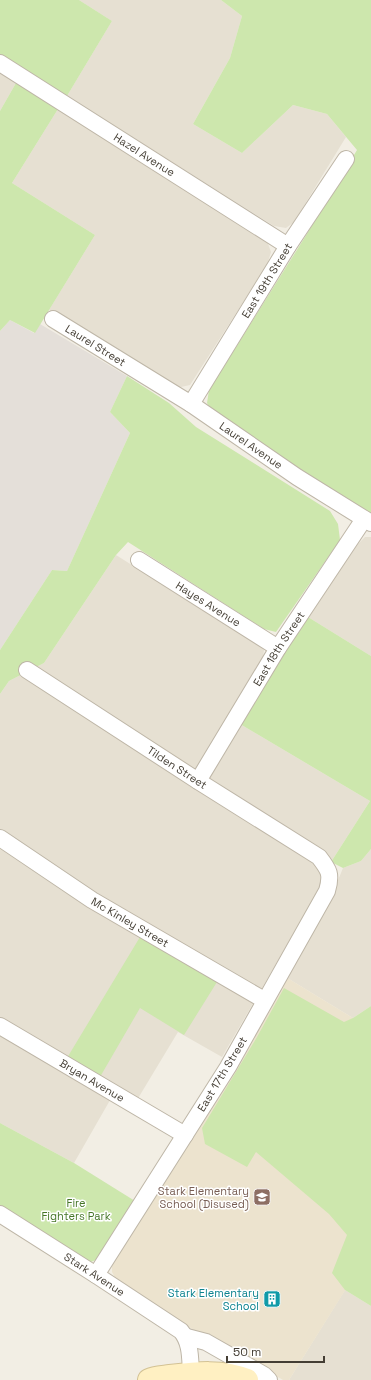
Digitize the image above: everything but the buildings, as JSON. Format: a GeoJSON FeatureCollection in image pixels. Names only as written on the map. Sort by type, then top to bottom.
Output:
{"type":"FeatureCollection","features":[{"type":"Feature","properties":{"kind":"main road"},"geometry":{"type":"LineString","coordinates":[[149,1380],[191,1373],[211,1373],[240,1377],[247,1380]]}},
{"type":"Feature","properties":{"kind":"street","name":"Hazel Avenue"},"geometry":{"type":"LineString","coordinates":[[0,63],[288,246]]}},
{"type":"Feature","properties":{"kind":"street","name":"East 19th Street"},"geometry":{"type":"LineString","coordinates":[[191,404],[288,246],[346,159]]}},
{"type":"Feature","properties":{"kind":"street","name":"Laurel Street"},"geometry":{"type":"LineString","coordinates":[[53,319],[138,372]]}},
{"type":"Feature","properties":{"kind":"street","name":"Laurel Avenue"},"geometry":{"type":"LineString","coordinates":[[138,372],[191,404],[297,477],[368,521]]}},
{"type":"Feature","properties":{"kind":"street","name":"East 18th Street"},"geometry":{"type":"LineString","coordinates":[[198,781],[278,648],[368,521]]}},
{"type":"Feature","properties":{"kind":"street","name":"Hayes Avenue"},"geometry":{"type":"LineString","coordinates":[[139,560],[278,648]]}},
{"type":"Feature","properties":{"kind":"street","name":"Tilden Street"},"geometry":{"type":"LineString","coordinates":[[26,670],[319,857],[326,866]]}},
{"type":"Feature","properties":{"kind":"street","name":"Mc Kinley Street"},"geometry":{"type":"LineString","coordinates":[[0,838],[92,900],[264,1000]]}},
{"type":"Feature","properties":{"kind":"street","name":"East 17th Street"},"geometry":{"type":"LineString","coordinates":[[96,1275],[228,1066],[327,891],[330,881],[329,870],[326,866]]}},
{"type":"Feature","properties":{"kind":"street","name":"Bryan Avenue"},"geometry":{"type":"LineString","coordinates":[[0,1026],[185,1135]]}},
{"type":"Feature","properties":{"kind":"street","name":"Stark Avenue"},"geometry":{"type":"LineString","coordinates":[[0,1214],[96,1275],[181,1331],[187,1337],[206,1342],[264,1375],[269,1380]]}},
{"type":"Feature","properties":{"kind":"street"},"geometry":{"type":"LineString","coordinates":[[187,1337],[191,1373]]}},
{"type":"Feature","properties":{"kind":"shaded area"},"geometry":{"type":"Polygon","coordinates":[[[79,0],[221,0],[242,16],[230,58],[193,124],[242,153],[293,105],[327,114],[346,137],[294,222],[286,228],[274,226],[67,96],[112,21],[79,0]]]}},
{"type":"Feature","properties":{"kind":"shaded area"},"geometry":{"type":"Polygon","coordinates":[[[0,73],[16,83],[0,111],[0,73]]]}},
{"type":"Feature","properties":{"kind":"shaded area"},"geometry":{"type":"Polygon","coordinates":[[[58,109],[267,241],[271,252],[267,265],[190,385],[181,387],[169,385],[49,310],[95,235],[12,183],[58,109]]]}},
{"type":"Feature","properties":{"kind":"shaded area"},"geometry":{"type":"Polygon","coordinates":[[[10,320],[34,333],[40,324],[127,376],[110,412],[130,433],[67,571],[52,570],[0,650],[0,331],[10,320]]]}},
{"type":"Feature","properties":{"kind":"shaded area"},"geometry":{"type":"Polygon","coordinates":[[[365,537],[371,537],[371,656],[308,617],[358,544],[365,537]]]}},
{"type":"Feature","properties":{"kind":"shaded area"},"geometry":{"type":"Polygon","coordinates":[[[116,555],[257,644],[264,650],[263,657],[228,715],[240,724],[370,801],[322,876],[323,883],[222,1057],[178,1032],[137,1100],[117,1088],[74,1163],[0,1123],[0,694],[9,681],[44,663],[116,555]]]}},
{"type":"Feature","properties":{"kind":"shaded area"},"geometry":{"type":"Polygon","coordinates":[[[371,849],[371,1006],[353,1018],[284,976],[328,905],[343,868],[361,861],[371,849]]]}},
{"type":"Feature","properties":{"kind":"shaded area","name":"Stark Elementary School (Disused)"},"geometry":{"type":"Polygon","coordinates":[[[284,976],[371,1029],[371,1249],[289,1380],[283,1380],[216,1340],[197,1332],[117,1281],[112,1272],[112,1262],[284,976]]]}},
{"type":"Feature","properties":{"kind":"shaded area"},"geometry":{"type":"Polygon","coordinates":[[[345,1290],[371,1306],[371,1380],[289,1380],[345,1290]]]}},
{"type":"Feature","properties":{"kind":"green space"},"geometry":{"type":"Polygon","coordinates":[[[0,0],[79,0],[112,21],[67,96],[0,54],[0,0]]]}},
{"type":"Feature","properties":{"kind":"green space"},"geometry":{"type":"Polygon","coordinates":[[[221,0],[371,0],[371,516],[213,413],[207,403],[209,390],[305,237],[357,150],[327,114],[293,105],[242,153],[193,124],[230,58],[242,16],[221,0]]]}},
{"type":"Feature","properties":{"kind":"green space"},"geometry":{"type":"Polygon","coordinates":[[[16,83],[58,109],[12,183],[95,235],[35,333],[10,320],[0,331],[0,111],[16,83]]]}},
{"type":"Feature","properties":{"kind":"green space"},"geometry":{"type":"Polygon","coordinates":[[[127,376],[169,403],[196,427],[330,511],[338,524],[340,540],[276,632],[264,629],[128,542],[116,555],[44,663],[9,681],[0,694],[0,650],[52,570],[67,571],[130,433],[110,412],[127,376]]]}},
{"type":"Feature","properties":{"kind":"green space"},"geometry":{"type":"Polygon","coordinates":[[[308,617],[371,656],[371,849],[361,861],[343,868],[331,862],[370,801],[240,724],[274,668],[308,617]]]}},
{"type":"Feature","properties":{"kind":"green space"},"geometry":{"type":"Polygon","coordinates":[[[140,937],[217,982],[184,1035],[140,1008],[100,1077],[67,1058],[140,937]]]}},
{"type":"Feature","properties":{"kind":"green space"},"geometry":{"type":"Polygon","coordinates":[[[284,988],[344,1022],[371,1006],[371,1306],[345,1290],[332,1273],[347,1235],[329,1214],[256,1152],[247,1167],[205,1144],[202,1128],[257,1037],[284,988]]]}},
{"type":"Feature","properties":{"kind":"green space","name":"Fire Fighters Park"},"geometry":{"type":"Polygon","coordinates":[[[0,1123],[74,1163],[135,1201],[98,1259],[91,1262],[82,1258],[0,1206],[0,1123]]]}},
{"type":"Feature","properties":{"kind":"place","name":"Stark Elementary School (Disused)"},"geometry":{"type":"Point","coordinates":[262,1197]}},
{"type":"Feature","properties":{"kind":"place","name":"Stark Elementary School"},"geometry":{"type":"Point","coordinates":[272,1299]}}]}
